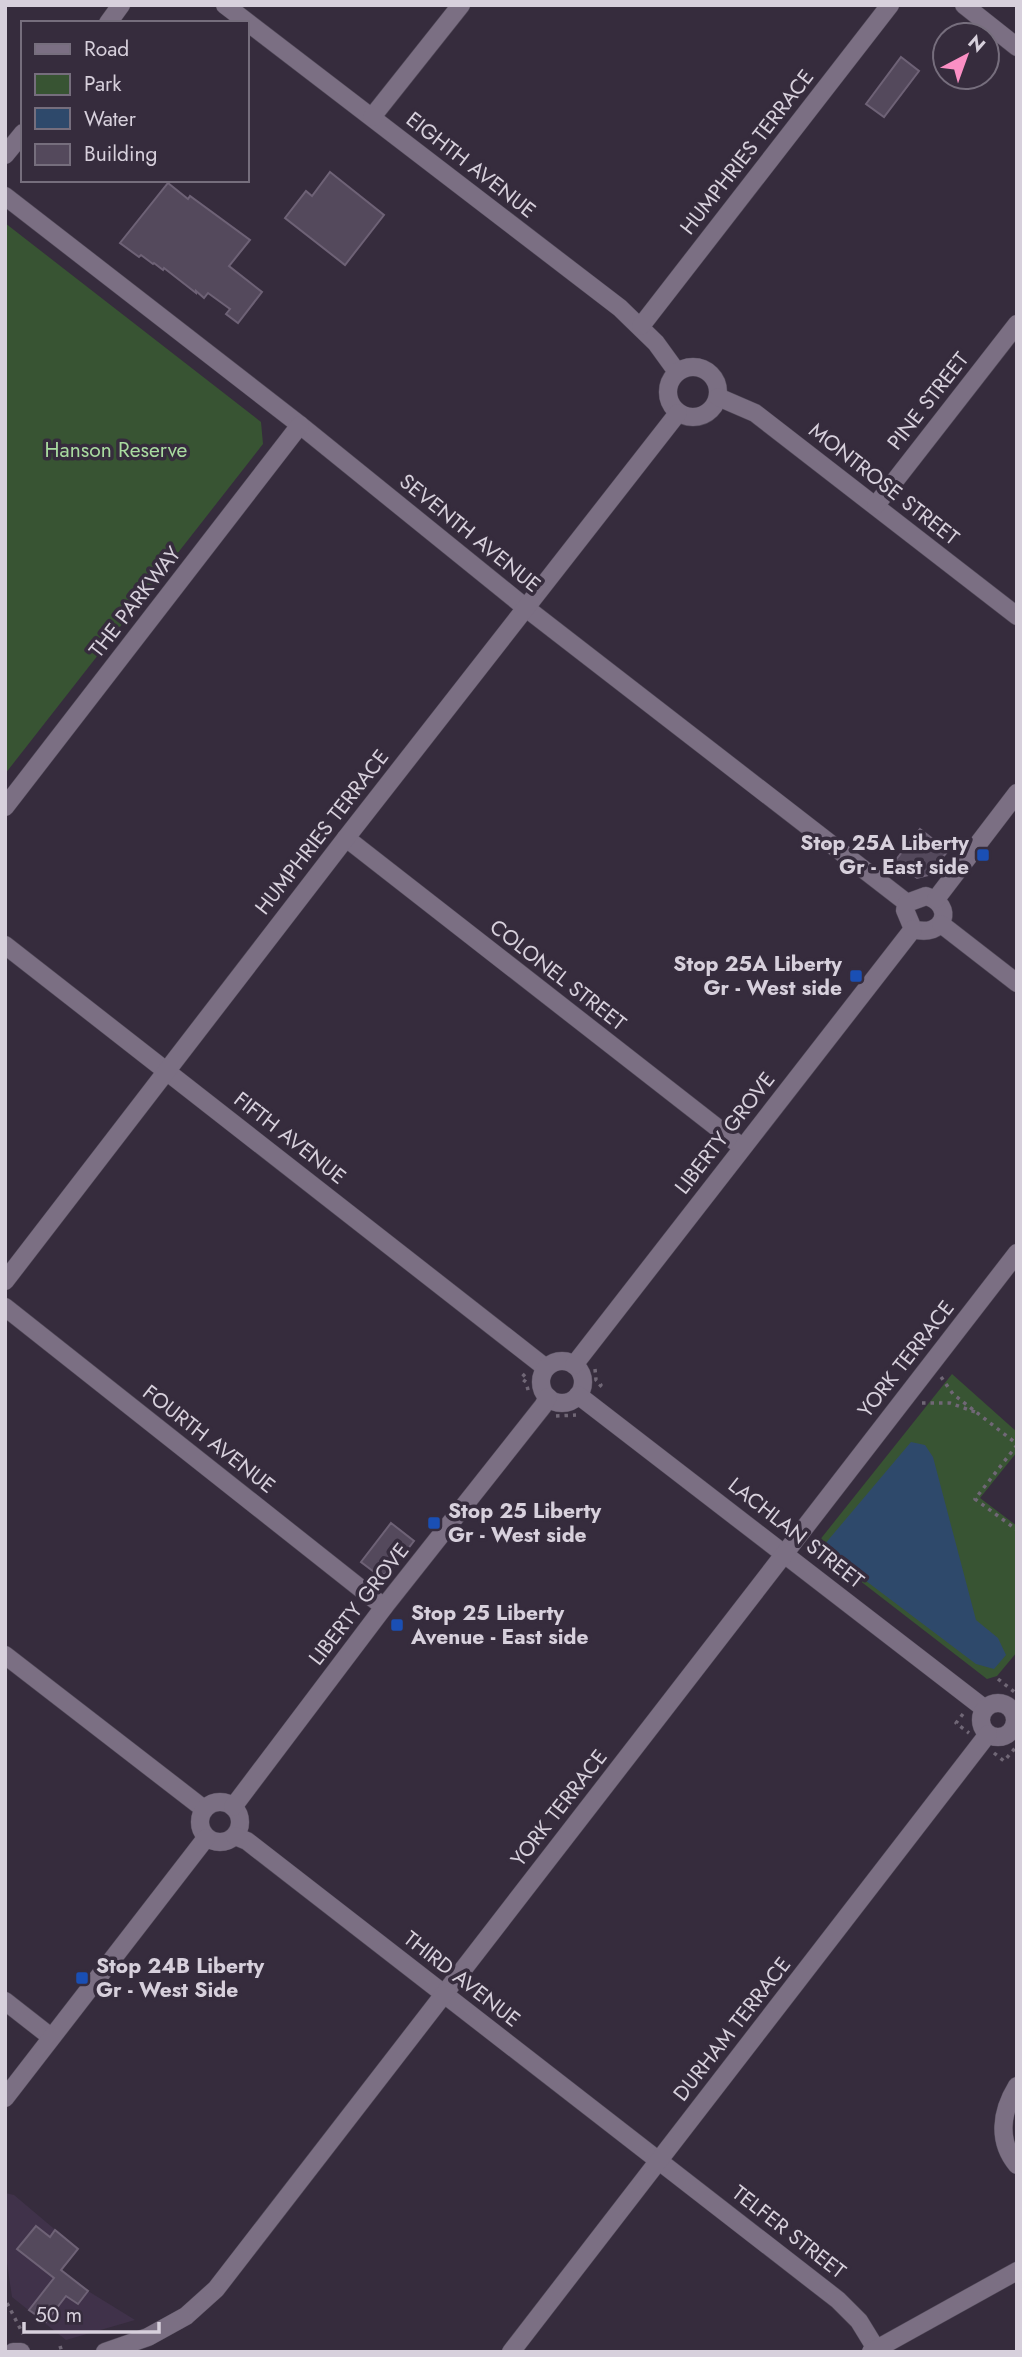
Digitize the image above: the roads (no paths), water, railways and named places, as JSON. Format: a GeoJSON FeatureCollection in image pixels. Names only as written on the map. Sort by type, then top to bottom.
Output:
{"type":"FeatureCollection","features":[{"type":"Feature","properties":{"kind":"street"},"geometry":{"type":"LineString","coordinates":[[109,21],[121,5]]}},
{"type":"Feature","properties":{"kind":"street","name":"EIGHTH AVENUE"},"geometry":{"type":"LineString","coordinates":[[225,5],[246,21]]}},
{"type":"Feature","properties":{"kind":"street"},"geometry":{"type":"LineString","coordinates":[[373,117],[461,5]]}},
{"type":"Feature","properties":{"kind":"street","name":"HUMPHRIES TERRACE"},"geometry":{"type":"LineString","coordinates":[[641,326],[890,5]]}},
{"type":"Feature","properties":{"kind":"street"},"geometry":{"type":"LineString","coordinates":[[964,5],[1017,47]]}},
{"type":"Feature","properties":{"kind":"street","name":"EIGHTH AVENUE"},"geometry":{"type":"LineString","coordinates":[[248,22],[641,326],[677,372]]}},
{"type":"Feature","properties":{"kind":"street"},"geometry":{"type":"LineString","coordinates":[[5,156],[21,136]]}},
{"type":"Feature","properties":{"kind":"street","name":"SEVENTH AVENUE"},"geometry":{"type":"LineString","coordinates":[[5,197],[300,425],[526,608],[907,903]]}},
{"type":"Feature","properties":{"kind":"street","name":"PINE STREET"},"geometry":{"type":"LineString","coordinates":[[876,505],[1017,324]]}},
{"type":"Feature","properties":{"kind":"street"},"geometry":{"type":"LineString","coordinates":[[693,367],[709,373],[715,380],[718,397],[709,412],[702,416],[685,416],[671,406],[667,388],[677,372],[693,367]]}},
{"type":"Feature","properties":{"kind":"street","name":"MONTROSE STREET"},"geometry":{"type":"LineString","coordinates":[[718,397],[755,413],[1017,616]]}},
{"type":"Feature","properties":{"kind":"street","name":"HUMPHRIES TERRACE"},"geometry":{"type":"LineString","coordinates":[[5,1281],[345,838],[678,413]]}},
{"type":"Feature","properties":{"kind":"street","name":"THE PARKWAY"},"geometry":{"type":"LineString","coordinates":[[5,807],[300,425]]}},
{"type":"Feature","properties":{"kind":"street"},"geometry":{"type":"LineString","coordinates":[[936,899],[1017,793]]}},
{"type":"Feature","properties":{"kind":"street","name":"COLONEL STREET"},"geometry":{"type":"LineString","coordinates":[[345,838],[742,1147]]}},
{"type":"Feature","properties":{"kind":"street"},"geometry":{"type":"LineString","coordinates":[[926,896],[936,899],[942,907],[941,924],[934,930],[923,933],[913,929],[905,910],[907,903],[926,896]]}},
{"type":"Feature","properties":{"kind":"street"},"geometry":{"type":"LineString","coordinates":[[941,924],[1017,983]]}},
{"type":"Feature","properties":{"kind":"street","name":"LIBERTY GROVE"},"geometry":{"type":"LineString","coordinates":[[574,1365],[913,929]]}},
{"type":"Feature","properties":{"kind":"street","name":"FIFTH AVENUE"},"geometry":{"type":"LineString","coordinates":[[5,945],[546,1368]]}},
{"type":"Feature","properties":{"kind":"street","name":"YORK TERRACE"},"geometry":{"type":"LineString","coordinates":[[105,2352],[158,2332],[186,2316],[216,2289],[1017,1253]]}},
{"type":"Feature","properties":{"kind":"street","name":"FOURTH AVENUE"},"geometry":{"type":"LineString","coordinates":[[5,1307],[384,1607]]}},
{"type":"Feature","properties":{"kind":"street"},"geometry":{"type":"LineString","coordinates":[[556,1362],[569,1362],[574,1365],[583,1379],[578,1395],[564,1403],[548,1397],[541,1383],[546,1368],[556,1362]]}},
{"type":"Feature","properties":{"kind":"street","name":"LACHLAN STREET"},"geometry":{"type":"LineString","coordinates":[[578,1395],[985,1709]]}},
{"type":"Feature","properties":{"kind":"street","name":"LIBERTY GROVE"},"geometry":{"type":"LineString","coordinates":[[233,1807],[384,1607],[548,1397]]}},
{"type":"Feature","properties":{"kind":"street"},"geometry":{"type":"LineString","coordinates":[[5,1655],[204,1809]]}},
{"type":"Feature","properties":{"kind":"street"},"geometry":{"type":"LineString","coordinates":[[1014,1699],[1014,1734],[1000,1737],[988,1734],[981,1726],[985,1709],[1014,1699]]}},
{"type":"Feature","properties":{"kind":"street","name":"DURHAM TERRACE"},"geometry":{"type":"LineString","coordinates":[[511,2352],[988,1734]]}},
{"type":"Feature","properties":{"kind":"street"},"geometry":{"type":"LineString","coordinates":[[223,1802],[233,1807],[239,1816],[240,1826],[235,1836],[226,1842],[206,1838],[200,1829],[200,1818],[204,1809],[213,1803],[223,1802]]}},
{"type":"Feature","properties":{"kind":"street","name":"THIRD AVENUE"},"geometry":{"type":"LineString","coordinates":[[235,1836],[247,1841],[659,2161]]}},
{"type":"Feature","properties":{"kind":"street"},"geometry":{"type":"LineString","coordinates":[[5,2098],[206,1838]]}},
{"type":"Feature","properties":{"kind":"street"},"geometry":{"type":"LineString","coordinates":[[5,2001],[51,2037]]}},
{"type":"Feature","properties":{"kind":"street"},"geometry":{"type":"LineString","coordinates":[[1017,2086],[1007,2106],[1003,2137],[1008,2155],[1017,2165]]}},
{"type":"Feature","properties":{"kind":"street","name":"TELFER STREET"},"geometry":{"type":"LineString","coordinates":[[659,2161],[838,2300],[859,2321],[875,2351]]}},
{"type":"Feature","properties":{"kind":"street"},"geometry":{"type":"LineString","coordinates":[[875,2351],[1017,2271]]}},
{"type":"Feature","properties":{"kind":"street"},"geometry":{"type":"LineString","coordinates":[[13,2352],[22,2343]]}},
{"type":"Feature","properties":{"kind":"water"},"geometry":{"type":"Polygon","coordinates":[[[911,1442],[925,1445],[933,1457],[976,1620],[998,1638],[1006,1655],[994,1669],[976,1664],[825,1550],[824,1545],[911,1442]]]}},
{"type":"Feature","properties":{"kind":"place","name":"Stop 25A Liberty Gr - East side"},"geometry":{"type":"Point","coordinates":[983,855]}},
{"type":"Feature","properties":{"kind":"place","name":"Stop 25A Liberty Gr - West side"},"geometry":{"type":"Point","coordinates":[856,976]}},
{"type":"Feature","properties":{"kind":"place","name":"Stop 25 Liberty Gr - West side"},"geometry":{"type":"Point","coordinates":[434,1523]}},
{"type":"Feature","properties":{"kind":"place","name":"Stop 25 Liberty Avenue - East side"},"geometry":{"type":"Point","coordinates":[397,1625]}},
{"type":"Feature","properties":{"kind":"place","name":"Stop 24B Liberty Gr - West Side"},"geometry":{"type":"Point","coordinates":[82,1978]}},
{"type":"Feature","properties":{"kind":"park label","name":"Hanson Reserve"},"geometry":{"type":"Point","coordinates":[116,450]}}]}
